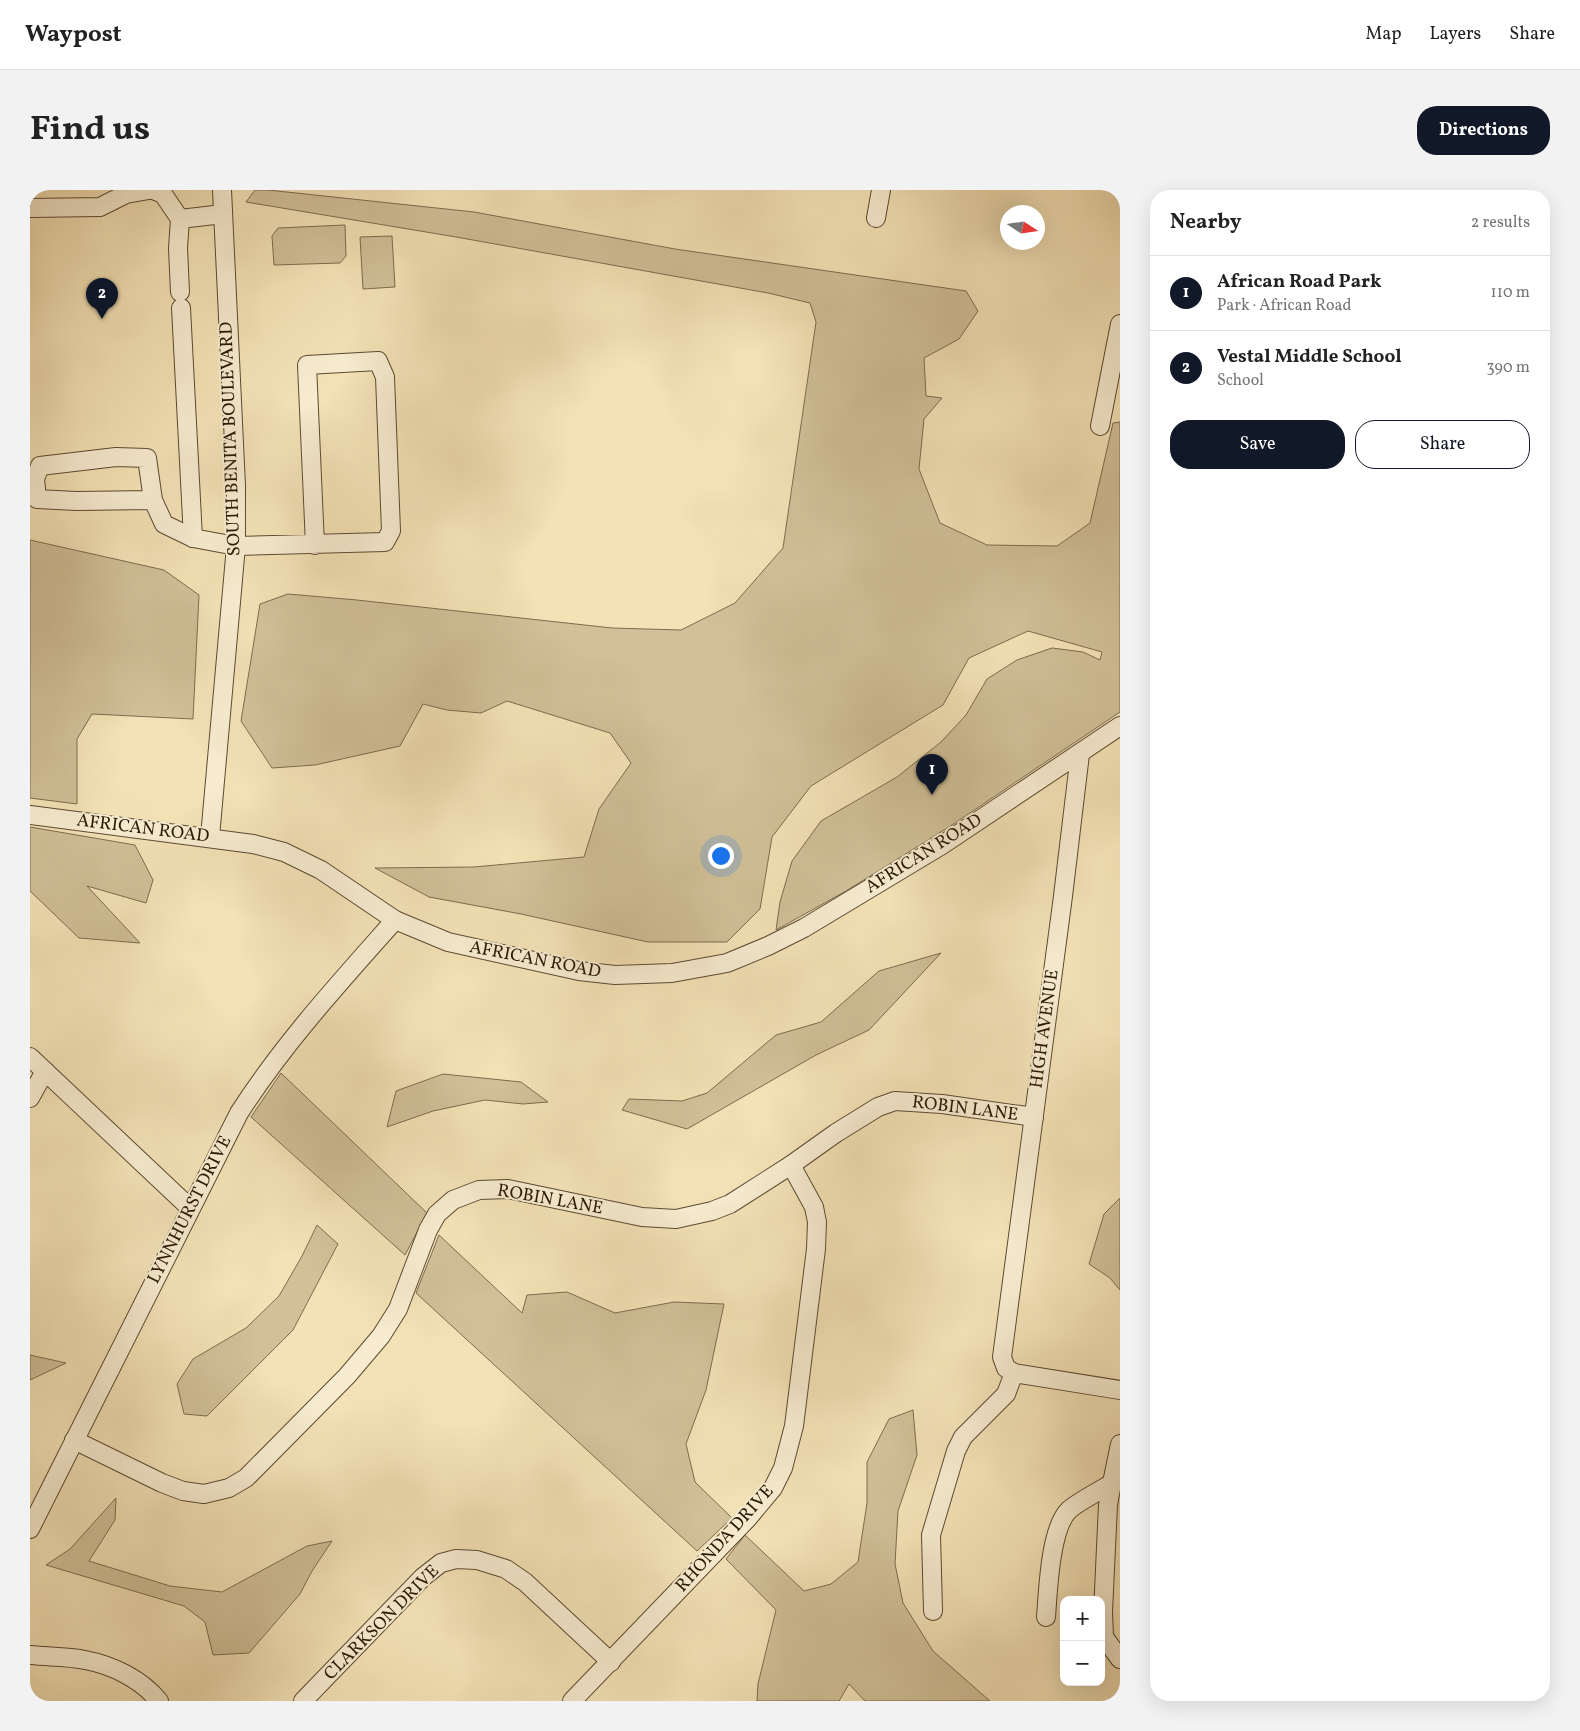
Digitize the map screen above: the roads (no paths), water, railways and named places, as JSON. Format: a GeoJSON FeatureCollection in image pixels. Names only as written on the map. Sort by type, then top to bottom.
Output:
{"type":"FeatureCollection","features":[{"type":"Feature","properties":{"kind":"street"},"geometry":{"type":"LineString","coordinates":[[30,208],[100,207],[126,194],[151,190],[163,194],[180,219],[178,248],[180,300],[193,538]]}},
{"type":"Feature","properties":{"kind":"street","name":"SOUTH BENITA BOULEVARD"},"geometry":{"type":"LineString","coordinates":[[210,837],[236,546],[236,486],[222,190]]}},
{"type":"Feature","properties":{"kind":"street"},"geometry":{"type":"LineString","coordinates":[[876,218],[881,190]]}},
{"type":"Feature","properties":{"kind":"street"},"geometry":{"type":"LineString","coordinates":[[180,219],[223,214]]}},
{"type":"Feature","properties":{"kind":"street"},"geometry":{"type":"LineString","coordinates":[[1100,426],[1120,324]]}},
{"type":"Feature","properties":{"kind":"street"},"geometry":{"type":"LineString","coordinates":[[152,500],[76,501],[38,499],[35,479],[40,466],[116,457],[147,458],[152,500],[164,524],[193,538],[236,546],[315,545],[385,542],[390,531],[385,377],[378,361],[307,365],[315,545]]}},
{"type":"Feature","properties":{"kind":"street","name":"AFRICAN ROAD"},"geometry":{"type":"LineString","coordinates":[[30,815],[253,844],[284,852],[321,870],[394,920],[448,942],[579,971],[615,975],[672,973],[727,963],[804,928],[942,845],[1120,726]]}},
{"type":"Feature","properties":{"kind":"street","name":"HIGH AVENUE"},"geometry":{"type":"LineString","coordinates":[[1009,1368],[1002,1357],[1080,754]]}},
{"type":"Feature","properties":{"kind":"street","name":"LYNNHURST DRIVE"},"geometry":{"type":"LineString","coordinates":[[30,1529],[34,1511],[74,1440],[239,1113],[259,1082],[311,1015],[394,920]]}},
{"type":"Feature","properties":{"kind":"street"},"geometry":{"type":"LineString","coordinates":[[30,1057],[190,1208]]}},
{"type":"Feature","properties":{"kind":"street"},"geometry":{"type":"LineString","coordinates":[[30,1098],[45,1071]]}},
{"type":"Feature","properties":{"kind":"street","name":"ROBIN LANE"},"geometry":{"type":"LineString","coordinates":[[74,1440],[183,1492],[204,1494],[229,1488],[246,1478],[347,1376],[381,1336],[398,1309],[428,1230],[437,1214],[453,1200],[478,1190],[508,1189],[642,1217],[676,1219],[712,1211],[730,1204],[791,1165],[836,1133],[878,1107],[895,1101],[942,1104],[1034,1118]]}},
{"type":"Feature","properties":{"kind":"street","name":"RHONDA DRIVE"},"geometry":{"type":"LineString","coordinates":[[572,1701],[748,1518],[773,1488],[783,1468],[794,1426],[816,1250],[817,1222],[814,1207],[791,1165]]}},
{"type":"Feature","properties":{"kind":"street"},"geometry":{"type":"LineString","coordinates":[[932,1611],[930,1536],[956,1451],[963,1437],[1006,1394],[1009,1368],[1120,1390]]}},
{"type":"Feature","properties":{"kind":"street"},"geometry":{"type":"LineString","coordinates":[[1120,1444],[1108,1505],[1103,1612],[1104,1637],[1120,1659]]}},
{"type":"Feature","properties":{"kind":"street"},"geometry":{"type":"LineString","coordinates":[[1046,1618],[1051,1562],[1061,1522],[1069,1510],[1112,1483]]}},
{"type":"Feature","properties":{"kind":"street","name":"CLARKSON DRIVE"},"geometry":{"type":"LineString","coordinates":[[303,1701],[423,1578],[441,1563],[456,1559],[477,1560],[506,1569],[526,1582],[611,1662]]}},
{"type":"Feature","properties":{"kind":"street"},"geometry":{"type":"LineString","coordinates":[[30,1655],[84,1659],[118,1670],[140,1683],[158,1701]]}},
{"type":"Feature","properties":{"kind":"place","name":"Vestal Middle School"},"geometry":{"type":"Point","coordinates":[102,319]}},
{"type":"Feature","properties":{"kind":"place","name":"African Road Park"},"geometry":{"type":"Point","coordinates":[932,795]}}]}
